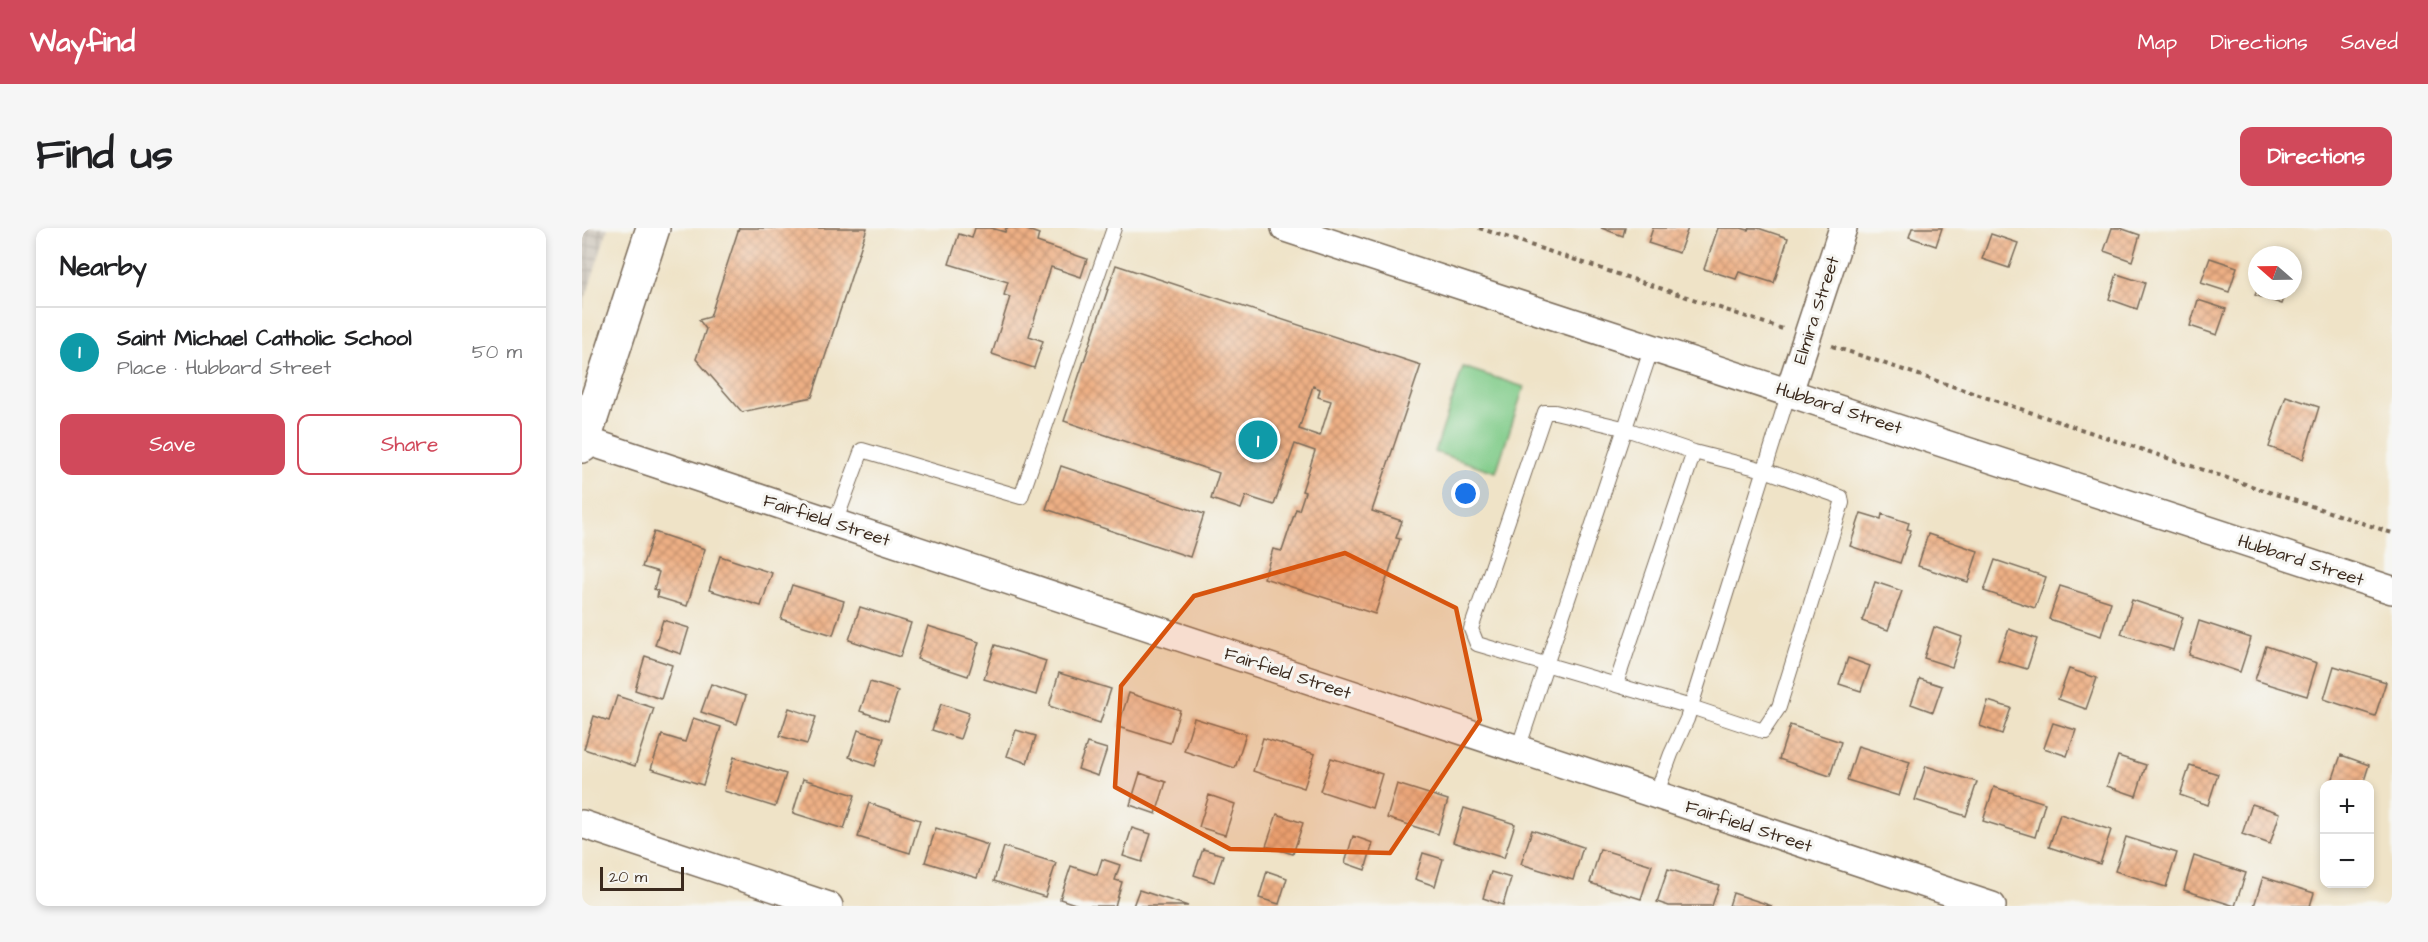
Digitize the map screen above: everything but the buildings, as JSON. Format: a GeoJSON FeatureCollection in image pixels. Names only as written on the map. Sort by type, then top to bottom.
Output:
{"type":"FeatureCollection","features":[{"type":"Feature","properties":{"kind":"main road"},"geometry":{"type":"LineString","coordinates":[[583,443],[653,228]]}},
{"type":"Feature","properties":{"kind":"street","name":"Hubbard Street"},"geometry":{"type":"LineString","coordinates":[[1285,228],[2392,590]]}},
{"type":"Feature","properties":{"kind":"street","name":"Elmira Street"},"geometry":{"type":"LineString","coordinates":[[1789,392],[1843,228]]}},
{"type":"Feature","properties":{"kind":"street","name":"Fairfield Street"},"geometry":{"type":"LineString","coordinates":[[583,443],[835,523],[1992,906]]}},
{"type":"Feature","properties":{"kind":"street"},"geometry":{"type":"LineString","coordinates":[[582,824],[829,906]]}},
{"type":"Feature","properties":{"kind":"lane"},"geometry":{"type":"LineString","coordinates":[[835,523],[862,450],[1021,496],[1114,228]]}},
{"type":"Feature","properties":{"kind":"lane"},"geometry":{"type":"LineString","coordinates":[[1518,749],[1652,347]]}},
{"type":"Feature","properties":{"kind":"lane"},"geometry":{"type":"LineString","coordinates":[[1656,795],[1691,707],[1789,392]]}},
{"type":"Feature","properties":{"kind":"lane"},"geometry":{"type":"LineString","coordinates":[[1545,412],[1555,412],[1623,429],[1694,452],[1764,470],[1841,497],[1842,503],[1779,707],[1762,731],[1616,684],[1477,644],[1471,629],[1545,412]]}},
{"type":"Feature","properties":{"kind":"lane"},"geometry":{"type":"LineString","coordinates":[[1616,684],[1694,452]]}},
{"type":"Feature","properties":{"kind":"path"},"geometry":{"type":"LineString","coordinates":[[1479,228],[2392,533]]}},
{"type":"Feature","properties":{"kind":"highlighted area"},"geometry":{"type":"Polygon","coordinates":[[[1345,553],[1456,608],[1480,720],[1390,853],[1230,849],[1115,787],[1121,686],[1194,596],[1345,553]]]}},
{"type":"Feature","properties":{"kind":"shaded area"},"geometry":{"type":"Polygon","coordinates":[[[582,228],[608,228],[582,309],[582,228]]]}},
{"type":"Feature","properties":{"kind":"green space"},"geometry":{"type":"Polygon","coordinates":[[[1463,367],[1524,387],[1496,472],[1435,452],[1463,367]]]}},
{"type":"Feature","properties":{"kind":"place","name":"Saint Michael Catholic School"},"geometry":{"type":"Point","coordinates":[1258,440]}}]}
